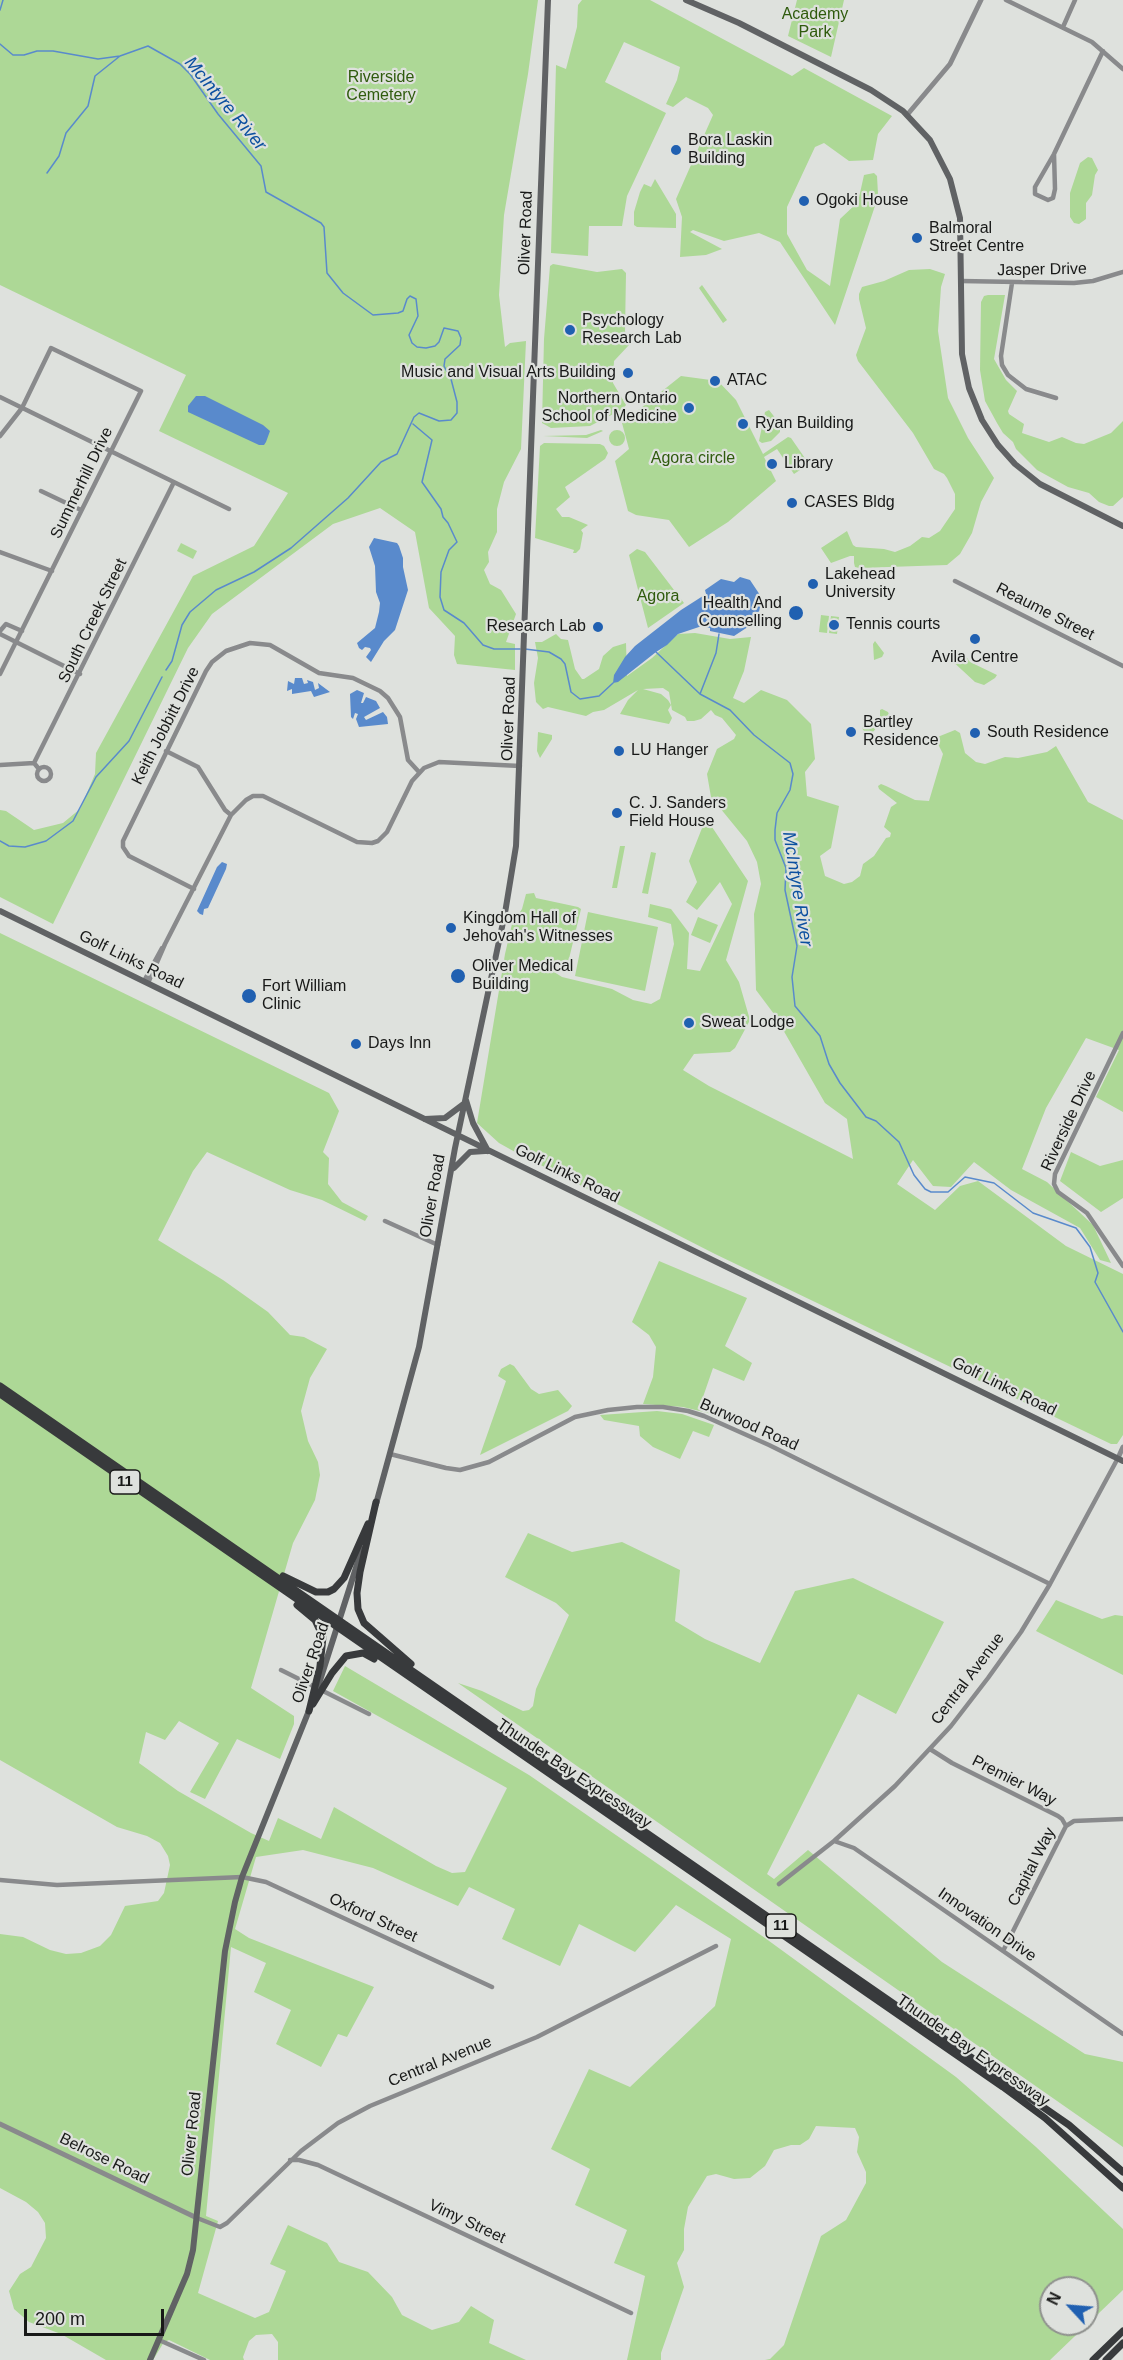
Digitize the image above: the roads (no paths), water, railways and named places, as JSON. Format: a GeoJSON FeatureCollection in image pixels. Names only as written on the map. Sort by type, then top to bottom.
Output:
{"type":"FeatureCollection","features":[{"type":"Feature","properties":{"kind":"highway","name":"Thunder Bay Expressway"},"geometry":{"type":"LineString","coordinates":[[0,1386],[1069,2125],[1123,2172]]}},
{"type":"Feature","properties":{"kind":"highway","name":"Thunder Bay Expressway"},"geometry":{"type":"LineString","coordinates":[[0,1394],[1003,2087],[1045,2118],[1123,2188]]}},
{"type":"Feature","properties":{"kind":"highway"},"geometry":{"type":"LineString","coordinates":[[252,1559],[306,1588],[316,1592],[328,1592],[339,1585],[344,1578],[376,1502]]}},
{"type":"Feature","properties":{"kind":"highway"},"geometry":{"type":"LineString","coordinates":[[376,1502],[360,1572],[357,1593],[358,1609],[364,1623],[434,1685]]}},
{"type":"Feature","properties":{"kind":"highway"},"geometry":{"type":"LineString","coordinates":[[251,1569],[315,1620],[321,1631],[323,1648],[318,1689],[309,1711]]}},
{"type":"Feature","properties":{"kind":"highway"},"geometry":{"type":"LineString","coordinates":[[318,1689],[346,1656],[357,1653],[370,1656],[433,1695]]}},
{"type":"Feature","properties":{"kind":"highway","name":"11"},"geometry":{"type":"LineString","coordinates":[[1086,2154],[1123,2193]]}},
{"type":"Feature","properties":{"kind":"highway"},"geometry":{"type":"LineString","coordinates":[[1102,2352],[1123,2325]]}},
{"type":"Feature","properties":{"kind":"highway"},"geometry":{"type":"LineString","coordinates":[[1093,2360],[1123,2331]]}},
{"type":"Feature","properties":{"kind":"highway"},"geometry":{"type":"LineString","coordinates":[[1107,2360],[1123,2345]]}},
{"type":"Feature","properties":{"kind":"main road","name":"Oliver Road"},"geometry":{"type":"LineString","coordinates":[[318,1689],[376,1502],[419,1347],[465,1101],[513,869],[519,815],[526,543],[548,0]]}},
{"type":"Feature","properties":{"kind":"main road"},"geometry":{"type":"LineString","coordinates":[[686,0],[698,3],[891,102],[907,115],[930,140],[952,184],[960,218],[961,343],[964,372],[975,406],[990,433],[1015,464],[1040,484],[1123,526]]}},
{"type":"Feature","properties":{"kind":"main road","name":"Golf Links Road"},"geometry":{"type":"LineString","coordinates":[[0,911],[488,1152],[1120,1459]]}},
{"type":"Feature","properties":{"kind":"main road"},"geometry":{"type":"LineString","coordinates":[[421,1118],[445,1118],[465,1101],[488,1152],[470,1152],[452,1171]]}},
{"type":"Feature","properties":{"kind":"main road","name":"Oliver Road"},"geometry":{"type":"LineString","coordinates":[[150,2360],[187,2274],[193,2250],[225,1951],[235,1902],[242,1877],[309,1711]]}},
{"type":"Feature","properties":{"kind":"street"},"geometry":{"type":"LineString","coordinates":[[907,115],[950,64],[981,0]]}},
{"type":"Feature","properties":{"kind":"street"},"geometry":{"type":"LineString","coordinates":[[1006,0],[1092,42],[1123,69]]}},
{"type":"Feature","properties":{"kind":"street"},"geometry":{"type":"LineString","coordinates":[[1063,27],[1075,0]]}},
{"type":"Feature","properties":{"kind":"street"},"geometry":{"type":"LineString","coordinates":[[1054,154],[1056,189],[1053,198],[1048,200],[1038,196],[1035,191],[1103,51]]}},
{"type":"Feature","properties":{"kind":"street","name":"Jasper Drive"},"geometry":{"type":"LineString","coordinates":[[961,281],[1074,283],[1093,281],[1123,272]]}},
{"type":"Feature","properties":{"kind":"street"},"geometry":{"type":"LineString","coordinates":[[1012,283],[1001,356],[1002,365],[1017,384],[1032,392],[1056,398]]}},
{"type":"Feature","properties":{"kind":"street","name":"Summerhill Drive"},"geometry":{"type":"LineString","coordinates":[[0,674],[141,391],[51,348],[22,408]]}},
{"type":"Feature","properties":{"kind":"street"},"geometry":{"type":"LineString","coordinates":[[0,397],[229,509]]}},
{"type":"Feature","properties":{"kind":"street"},"geometry":{"type":"LineString","coordinates":[[0,436],[22,408]]}},
{"type":"Feature","properties":{"kind":"street","name":"South Creek Street"},"geometry":{"type":"LineString","coordinates":[[34,762],[174,482]]}},
{"type":"Feature","properties":{"kind":"street"},"geometry":{"type":"LineString","coordinates":[[41,491],[81,510]]}},
{"type":"Feature","properties":{"kind":"street"},"geometry":{"type":"LineString","coordinates":[[0,552],[52,571]]}},
{"type":"Feature","properties":{"kind":"street","name":"Reaume Street"},"geometry":{"type":"LineString","coordinates":[[955,581],[1123,666]]}},
{"type":"Feature","properties":{"kind":"street"},"geometry":{"type":"LineString","coordinates":[[22,631],[6,624],[0,633],[80,674]]}},
{"type":"Feature","properties":{"kind":"street","name":"Keith Jobbitt Drive"},"geometry":{"type":"LineString","coordinates":[[194,889],[129,856],[123,847],[124,837],[212,662],[232,648],[250,643],[274,647],[319,673],[362,681],[380,691],[388,698],[400,717],[408,760],[419,772]]}},
{"type":"Feature","properties":{"kind":"street"},"geometry":{"type":"LineString","coordinates":[[166,752],[198,767],[225,810],[231,815]]}},
{"type":"Feature","properties":{"kind":"street"},"geometry":{"type":"LineString","coordinates":[[0,765],[34,762],[39,769]]}},
{"type":"Feature","properties":{"kind":"street"},"geometry":{"type":"LineString","coordinates":[[146,982],[157,955],[165,944],[231,815],[246,800],[253,796],[263,796],[357,842],[372,843],[378,841],[387,832],[412,782],[424,768],[439,762],[520,765]]}},
{"type":"Feature","properties":{"kind":"street","name":"Riverside Drive"},"geometry":{"type":"LineString","coordinates":[[1123,1033],[1055,1174],[1054,1184],[1058,1192],[1087,1213],[1123,1266]]}},
{"type":"Feature","properties":{"kind":"street"},"geometry":{"type":"LineString","coordinates":[[385,1221],[438,1245]]}},
{"type":"Feature","properties":{"kind":"street","name":"Burwood Road"},"geometry":{"type":"LineString","coordinates":[[390,1454],[460,1470],[489,1462],[574,1417],[600,1411],[637,1407],[663,1407],[688,1411],[769,1445],[1050,1584]]}},
{"type":"Feature","properties":{"kind":"street","name":"Central Avenue"},"geometry":{"type":"LineString","coordinates":[[778,1884],[834,1841],[895,1786],[930,1749],[988,1678],[1021,1632],[1050,1584],[1120,1459],[1123,1447]]}},
{"type":"Feature","properties":{"kind":"street"},"geometry":{"type":"LineString","coordinates":[[281,1670],[369,1714]]}},
{"type":"Feature","properties":{"kind":"street","name":"Premier Way"},"geometry":{"type":"LineString","coordinates":[[930,1749],[952,1763],[1058,1816],[1066,1826],[1074,1821],[1123,1819]]}},
{"type":"Feature","properties":{"kind":"street","name":"Capital Way"},"geometry":{"type":"LineString","coordinates":[[1003,1951],[1066,1826]]}},
{"type":"Feature","properties":{"kind":"street","name":"Innovation Drive"},"geometry":{"type":"LineString","coordinates":[[834,1841],[854,1848],[1123,2034]]}},
{"type":"Feature","properties":{"kind":"street","name":"Oxford Street"},"geometry":{"type":"LineString","coordinates":[[0,1880],[57,1885],[242,1877],[266,1882],[492,1987]]}},
{"type":"Feature","properties":{"kind":"street","name":"Central Avenue"},"geometry":{"type":"LineString","coordinates":[[196,2218],[220,2227],[227,2223],[290,2160],[338,2123],[370,2106],[537,2037],[716,1946]]}},
{"type":"Feature","properties":{"kind":"street","name":"Belrose Road"},"geometry":{"type":"LineString","coordinates":[[0,2124],[196,2218]]}},
{"type":"Feature","properties":{"kind":"street","name":"Vimy Street"},"geometry":{"type":"LineString","coordinates":[[290,2160],[318,2165],[631,2313]]}},
{"type":"Feature","properties":{"kind":"street"},"geometry":{"type":"LineString","coordinates":[[159,2340],[204,2360]]}},
{"type":"Feature","properties":{"kind":"water"},"geometry":{"type":"Polygon","coordinates":[[[196,396],[205,396],[263,425],[270,431],[264,445],[259,445],[188,412],[188,406],[196,396]]]}},
{"type":"Feature","properties":{"kind":"water"},"geometry":{"type":"Polygon","coordinates":[[[374,538],[397,543],[399,546],[408,590],[395,630],[384,641],[371,662],[366,657],[370,648],[365,647],[362,650],[357,643],[375,628],[379,612],[375,566],[369,547],[374,538]]]}},
{"type":"Feature","properties":{"kind":"water"},"geometry":{"type":"Polygon","coordinates":[[[740,577],[750,580],[762,598],[757,621],[734,636],[710,631],[710,628],[702,626],[678,634],[618,682],[613,683],[614,675],[635,646],[681,610],[706,594],[705,590],[721,579],[734,582],[740,577]]]}},
{"type":"Feature","properties":{"kind":"water"},"geometry":{"type":"Polygon","coordinates":[[[295,678],[302,678],[304,684],[308,683],[307,680],[313,682],[315,690],[319,688],[318,683],[330,692],[314,697],[311,691],[292,694],[292,689],[287,691],[288,681],[294,684],[295,678]]]}},
{"type":"Feature","properties":{"kind":"water"},"geometry":{"type":"Polygon","coordinates":[[[357,690],[364,693],[361,703],[366,697],[376,701],[380,708],[364,717],[366,720],[383,712],[388,724],[359,727],[356,719],[358,714],[355,713],[353,719],[351,717],[350,694],[357,690]]]}},
{"type":"Feature","properties":{"kind":"water"},"geometry":{"type":"Polygon","coordinates":[[[222,862],[227,864],[226,869],[208,908],[204,909],[203,915],[200,914],[197,911],[217,867],[222,862]]]}},
{"type":"Feature","properties":{"kind":"waterway","name":"McIntyre River"},"geometry":{"type":"LineString","coordinates":[[0,10],[3,0]]}},
{"type":"Feature","properties":{"kind":"waterway","name":"McIntyre River"},"geometry":{"type":"LineString","coordinates":[[0,44],[13,55],[53,51],[98,59],[120,56],[148,46],[180,64],[261,166],[266,192],[321,223],[324,227],[327,273],[343,293],[373,315],[398,313],[403,311],[410,296],[416,299],[418,316],[409,335],[412,343],[417,347],[435,346],[444,328],[458,331],[461,338],[460,345],[445,359],[444,366],[451,379],[457,402],[457,413],[451,420],[439,421],[419,413],[414,417],[397,454],[381,462],[348,498],[291,548],[254,572],[216,590],[190,612],[182,625],[172,661],[166,670]]}},
{"type":"Feature","properties":{"kind":"waterway"},"geometry":{"type":"LineString","coordinates":[[47,173],[59,156],[66,133],[88,106],[95,76],[120,56]]}},
{"type":"Feature","properties":{"kind":"waterway","name":"McIntyre River"},"geometry":{"type":"LineString","coordinates":[[413,424],[432,440],[422,482],[441,509],[457,542],[449,550],[441,572],[440,597],[444,610],[464,623],[483,645],[494,649],[520,649]]}},
{"type":"Feature","properties":{"kind":"waterway","name":"McIntyre River"},"geometry":{"type":"LineString","coordinates":[[719,634],[716,653],[700,694],[730,710],[754,735],[790,763],[793,774],[790,790],[777,813],[775,840],[786,868],[785,890],[797,946],[792,977],[795,1006],[820,1036],[829,1064],[840,1083],[866,1117],[876,1121],[899,1142],[914,1175],[925,1189],[931,1192],[948,1192],[965,1177],[994,1183],[1033,1213],[1076,1228],[1090,1247],[1098,1273],[1095,1282],[1123,1332]]}},
{"type":"Feature","properties":{"kind":"waterway","name":"McIntyre River"},"geometry":{"type":"LineString","coordinates":[[525,649],[549,652],[561,659],[565,664],[571,692],[580,699],[599,696],[613,683]]}},
{"type":"Feature","properties":{"kind":"waterway","name":"McIntyre River"},"geometry":{"type":"LineString","coordinates":[[656,652],[700,694]]}},
{"type":"Feature","properties":{"kind":"waterway"},"geometry":{"type":"LineString","coordinates":[[0,841],[9,846],[25,847],[46,841],[73,821],[96,777],[129,741],[162,677]]}},
{"type":"Feature","properties":{"kind":"place","name":"Bora Laskin Building"},"geometry":{"type":"Point","coordinates":[676,150]}},
{"type":"Feature","properties":{"kind":"place","name":"Ogoki House"},"geometry":{"type":"Point","coordinates":[804,201]}},
{"type":"Feature","properties":{"kind":"place","name":"Balmoral Street Centre"},"geometry":{"type":"Point","coordinates":[917,238]}},
{"type":"Feature","properties":{"kind":"place","name":"Psychology Research Lab"},"geometry":{"type":"Point","coordinates":[570,330]}},
{"type":"Feature","properties":{"kind":"place","name":"Music and Visual Arts Building"},"geometry":{"type":"Point","coordinates":[628,373]}},
{"type":"Feature","properties":{"kind":"place","name":"ATAC"},"geometry":{"type":"Point","coordinates":[715,381]}},
{"type":"Feature","properties":{"kind":"place","name":"Northern Ontario School of Medicine"},"geometry":{"type":"Point","coordinates":[689,408]}},
{"type":"Feature","properties":{"kind":"place","name":"Ryan Building"},"geometry":{"type":"Point","coordinates":[743,424]}},
{"type":"Feature","properties":{"kind":"place","name":"Library"},"geometry":{"type":"Point","coordinates":[772,464]}},
{"type":"Feature","properties":{"kind":"place","name":"CASES Bldg"},"geometry":{"type":"Point","coordinates":[792,503]}},
{"type":"Feature","properties":{"kind":"place","name":"Lakehead University"},"geometry":{"type":"Point","coordinates":[813,584]}},
{"type":"Feature","properties":{"kind":"place","name":"Health And Counselling"},"geometry":{"type":"Point","coordinates":[796,613]}},
{"type":"Feature","properties":{"kind":"place","name":"Tennis courts"},"geometry":{"type":"Point","coordinates":[834,625]}},
{"type":"Feature","properties":{"kind":"place","name":"Research Lab"},"geometry":{"type":"Point","coordinates":[598,627]}},
{"type":"Feature","properties":{"kind":"place","name":"Avila Centre"},"geometry":{"type":"Point","coordinates":[975,639]}},
{"type":"Feature","properties":{"kind":"place","name":"Bartley Residence"},"geometry":{"type":"Point","coordinates":[851,732]}},
{"type":"Feature","properties":{"kind":"place","name":"South Residence"},"geometry":{"type":"Point","coordinates":[975,733]}},
{"type":"Feature","properties":{"kind":"place","name":"LU Hanger"},"geometry":{"type":"Point","coordinates":[619,751]}},
{"type":"Feature","properties":{"kind":"place","name":"C. J. Sanders Field House"},"geometry":{"type":"Point","coordinates":[617,813]}},
{"type":"Feature","properties":{"kind":"place","name":"Kingdom Hall of Jehovah's Witnesses"},"geometry":{"type":"Point","coordinates":[451,928]}},
{"type":"Feature","properties":{"kind":"place","name":"Oliver Medical Building"},"geometry":{"type":"Point","coordinates":[458,976]}},
{"type":"Feature","properties":{"kind":"place","name":"Fort William Clinic"},"geometry":{"type":"Point","coordinates":[249,996]}},
{"type":"Feature","properties":{"kind":"place","name":"Sweat Lodge"},"geometry":{"type":"Point","coordinates":[689,1023]}},
{"type":"Feature","properties":{"kind":"place","name":"Days Inn"},"geometry":{"type":"Point","coordinates":[356,1044]}},
{"type":"Feature","properties":{"kind":"park label","name":"Academy Park"},"geometry":{"type":"Point","coordinates":[815,24]}},
{"type":"Feature","properties":{"kind":"park label","name":"Riverside Cemetery"},"geometry":{"type":"Point","coordinates":[381,87]}},
{"type":"Feature","properties":{"kind":"park label","name":"Agora circle"},"geometry":{"type":"Point","coordinates":[693,459]}},
{"type":"Feature","properties":{"kind":"park label","name":"Agora"},"geometry":{"type":"Point","coordinates":[658,597]}}]}
